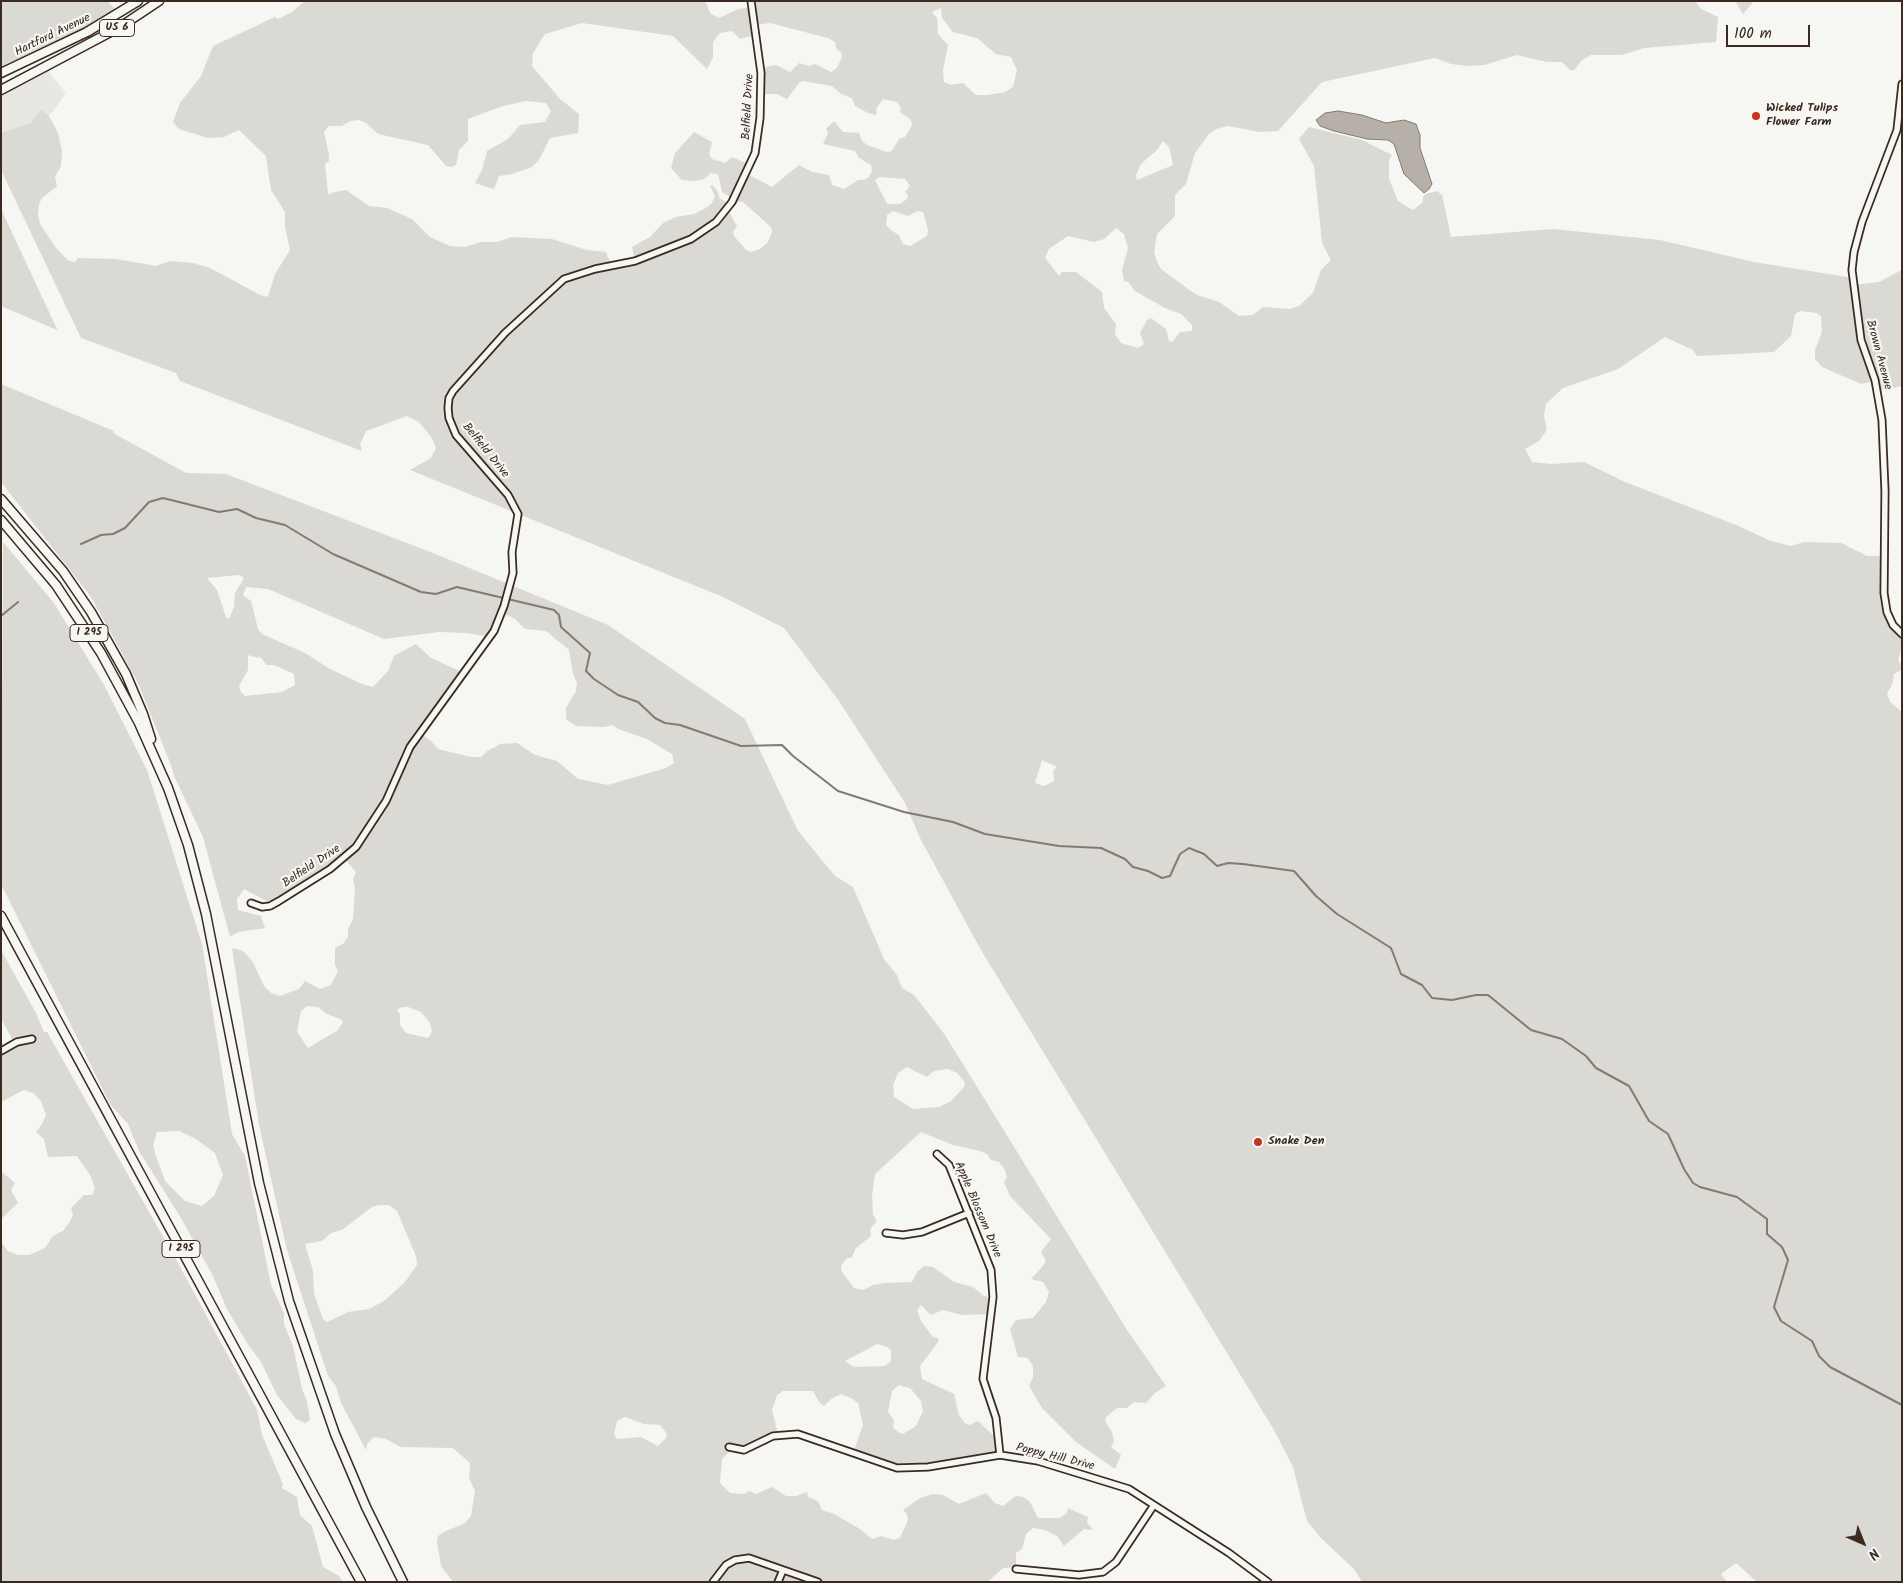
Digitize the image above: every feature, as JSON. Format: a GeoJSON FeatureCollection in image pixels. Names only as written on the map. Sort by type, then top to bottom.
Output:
{"type":"FeatureCollection","features":[{"type":"Feature","properties":{"kind":"highway","name":"Hartford Avenue"},"geometry":{"type":"LineString","coordinates":[[1,73],[95,28],[138,1]]}},
{"type":"Feature","properties":{"kind":"highway","name":"Hartford Avenue"},"geometry":{"type":"LineString","coordinates":[[1,90],[100,38],[159,1]]}},
{"type":"Feature","properties":{"kind":"highway"},"geometry":{"type":"LineString","coordinates":[[1,499],[69,579],[102,629],[134,692],[147,727],[156,760]]}},
{"type":"Feature","properties":{"kind":"highway","name":"I 295"},"geometry":{"type":"LineString","coordinates":[[1,520],[52,580],[86,630],[121,688],[156,760],[184,833],[204,904],[262,1196],[289,1301],[335,1434],[366,1507],[403,1582]]}},
{"type":"Feature","properties":{"kind":"highway","name":"I 295"},"geometry":{"type":"LineString","coordinates":[[1,916],[361,1582]]}},
{"type":"Feature","properties":{"kind":"street","name":"Belfield Drive"},"geometry":{"type":"LineString","coordinates":[[251,903],[262,907],[279,902],[330,869],[356,847],[386,801],[410,748],[466,671],[496,624],[510,587],[518,514],[508,495],[456,434],[449,418],[449,398],[505,333],[564,279],[596,269],[635,261],[677,245],[702,232],[726,212],[755,153],[759,127],[761,73],[751,1]]}},
{"type":"Feature","properties":{"kind":"street","name":"Brown Avenue"},"geometry":{"type":"LineString","coordinates":[[1902,84],[1897,130],[1862,222],[1854,252],[1852,270],[1860,332],[1875,380],[1882,420],[1885,491],[1884,593],[1887,612],[1893,624],[1902,634]]}},
{"type":"Feature","properties":{"kind":"street"},"geometry":{"type":"LineString","coordinates":[[1,1051],[17,1042],[32,1039]]}},
{"type":"Feature","properties":{"kind":"street","name":"Apple Blossom Drive"},"geometry":{"type":"LineString","coordinates":[[937,1154],[948,1165],[991,1270],[993,1297],[983,1379],[996,1418],[1000,1455]]}},
{"type":"Feature","properties":{"kind":"street"},"geometry":{"type":"LineString","coordinates":[[886,1233],[903,1235],[922,1232],[969,1213]]}},
{"type":"Feature","properties":{"kind":"street","name":"Poppy Hill Drive"},"geometry":{"type":"LineString","coordinates":[[729,1447],[744,1450],[773,1436],[798,1434],[897,1468],[928,1467],[1000,1455],[1038,1461],[1129,1489],[1242,1562],[1268,1582]]}},
{"type":"Feature","properties":{"kind":"street"},"geometry":{"type":"LineString","coordinates":[[1016,1569],[1079,1575],[1103,1572],[1116,1562],[1154,1505]]}},
{"type":"Feature","properties":{"kind":"street"},"geometry":{"type":"LineString","coordinates":[[713,1582],[726,1565],[735,1560],[749,1558],[818,1582]]}},
{"type":"Feature","properties":{"kind":"street"},"geometry":{"type":"LineString","coordinates":[[778,1582],[783,1570]]}},
{"type":"Feature","properties":{"kind":"shaded area"},"geometry":{"type":"Polygon","coordinates":[[[1,1],[107,1],[114,8],[118,21],[1,71],[1,1]]]}},
{"type":"Feature","properties":{"kind":"shaded area"},"geometry":{"type":"Polygon","coordinates":[[[305,1],[705,1],[711,14],[719,18],[738,9],[752,7],[751,1],[1695,1],[1701,9],[1718,17],[1716,42],[1644,48],[1622,55],[1591,55],[1582,60],[1574,70],[1570,70],[1562,62],[1547,62],[1517,55],[1484,65],[1468,66],[1451,64],[1435,58],[1322,82],[1278,131],[1260,132],[1228,126],[1216,129],[1209,134],[1195,153],[1186,184],[1175,195],[1175,216],[1157,234],[1154,252],[1161,269],[1197,295],[1219,302],[1239,316],[1253,315],[1263,307],[1290,309],[1299,306],[1313,293],[1321,270],[1331,260],[1322,243],[1314,166],[1299,139],[1309,127],[1362,140],[1392,155],[1389,160],[1389,179],[1398,201],[1413,210],[1423,202],[1423,197],[1426,194],[1437,191],[1442,195],[1451,237],[1553,229],[1660,240],[1754,262],[1853,278],[1854,285],[1879,282],[1902,270],[1902,386],[1878,391],[1875,381],[1861,384],[1822,367],[1815,359],[1815,350],[1822,332],[1821,316],[1817,313],[1800,311],[1795,314],[1791,336],[1774,352],[1697,356],[1693,350],[1665,337],[1618,369],[1563,388],[1546,404],[1544,416],[1547,430],[1539,441],[1525,449],[1532,462],[1551,464],[1584,462],[1625,482],[1736,525],[1771,541],[1791,546],[1804,542],[1841,543],[1867,556],[1883,556],[1888,613],[1902,634],[1902,648],[1898,660],[1902,665],[1901,670],[1894,674],[1892,685],[1887,693],[1890,702],[1902,712],[1902,1582],[1757,1582],[1736,1563],[1721,1574],[1727,1582],[1362,1582],[1354,1569],[1320,1537],[1307,1521],[1293,1467],[1274,1430],[981,950],[920,838],[905,803],[839,701],[784,628],[723,597],[410,470],[431,458],[436,448],[432,438],[419,422],[407,416],[366,431],[360,444],[362,451],[180,381],[176,373],[81,338],[1,170],[1,133],[30,123],[41,110],[49,116],[58,133],[62,151],[61,166],[55,177],[57,186],[42,198],[39,204],[38,215],[40,224],[56,248],[69,261],[75,262],[78,258],[116,259],[156,266],[170,261],[193,263],[210,268],[260,295],[268,297],[275,274],[290,250],[285,227],[285,212],[271,190],[266,156],[239,130],[224,137],[208,138],[179,129],[173,122],[180,103],[201,76],[213,46],[275,17],[278,19],[292,12],[305,1]],[[941,8],[932,12],[937,18],[938,34],[948,45],[943,70],[944,82],[951,85],[963,83],[976,95],[1005,92],[1013,87],[1017,70],[1011,57],[996,54],[977,38],[953,32],[942,18],[941,8]],[[582,23],[545,34],[533,53],[532,66],[560,99],[579,114],[578,133],[550,138],[539,160],[532,167],[499,176],[494,189],[475,183],[482,170],[487,151],[508,139],[520,125],[545,122],[551,111],[546,103],[526,101],[503,106],[468,119],[468,141],[459,150],[456,165],[451,167],[446,166],[428,145],[378,134],[366,123],[359,120],[350,121],[342,126],[329,126],[324,132],[329,155],[329,161],[325,164],[328,193],[330,195],[331,193],[346,190],[369,206],[387,208],[412,219],[430,237],[450,246],[465,247],[481,242],[497,242],[512,237],[552,239],[587,250],[606,252],[611,265],[635,261],[632,247],[650,237],[663,223],[676,217],[694,214],[706,208],[712,203],[715,196],[710,186],[713,185],[718,192],[719,198],[728,203],[733,199],[722,192],[718,174],[711,173],[704,179],[694,181],[682,180],[671,168],[675,153],[694,132],[712,142],[709,154],[712,159],[725,163],[732,157],[748,164],[747,174],[772,187],[799,165],[812,172],[829,175],[832,185],[844,189],[858,180],[864,180],[869,177],[872,171],[871,165],[859,158],[855,151],[823,144],[828,133],[826,129],[834,121],[843,132],[859,133],[862,141],[867,145],[887,152],[892,151],[899,139],[905,137],[912,125],[911,120],[900,112],[901,108],[897,102],[883,99],[876,109],[877,113],[875,115],[855,106],[852,98],[841,94],[832,86],[803,81],[800,82],[787,99],[777,94],[763,94],[761,68],[776,65],[790,72],[799,63],[809,66],[815,64],[831,72],[837,68],[842,57],[841,52],[836,49],[835,42],[828,38],[770,23],[755,25],[755,35],[740,39],[732,31],[720,33],[713,42],[713,57],[707,69],[673,36],[582,23]],[[1163,141],[1157,150],[1141,164],[1136,175],[1137,180],[1173,165],[1169,147],[1163,141]],[[880,177],[875,180],[887,204],[900,204],[907,199],[908,195],[905,192],[910,186],[905,179],[880,177]],[[732,201],[730,214],[737,226],[733,232],[734,236],[746,250],[751,252],[760,249],[768,242],[772,232],[771,227],[743,202],[732,201]],[[893,211],[887,215],[886,225],[899,235],[903,244],[910,246],[927,236],[928,230],[923,212],[918,211],[908,216],[893,211]],[[1116,228],[1104,239],[1094,242],[1068,236],[1049,249],[1045,258],[1059,276],[1062,272],[1076,272],[1102,292],[1104,308],[1116,324],[1115,334],[1121,343],[1138,348],[1144,344],[1140,333],[1147,320],[1151,318],[1166,329],[1169,341],[1172,342],[1180,332],[1192,331],[1192,325],[1181,314],[1165,308],[1135,291],[1128,282],[1124,281],[1122,270],[1128,248],[1124,234],[1116,228]],[[1042,760],[1035,783],[1044,786],[1054,781],[1053,771],[1057,767],[1042,760]]]}},
{"type":"Feature","properties":{"kind":"shaded area"},"geometry":{"type":"Polygon","coordinates":[[[1735,1],[1754,1],[1743,14],[1735,1]]]}},
{"type":"Feature","properties":{"kind":"shaded area"},"geometry":{"type":"Polygon","coordinates":[[[48,71],[66,93],[57,106],[49,116],[41,111],[30,123],[1,133],[1,96],[48,71]]]}},
{"type":"Feature","properties":{"kind":"shaded area"},"geometry":{"type":"Polygon","coordinates":[[[1338,111],[1362,115],[1386,123],[1404,120],[1416,124],[1420,135],[1420,148],[1432,184],[1429,189],[1424,193],[1404,174],[1394,144],[1388,140],[1367,139],[1334,131],[1320,126],[1316,120],[1325,113],[1338,111]]]}},
{"type":"Feature","properties":{"kind":"shaded area"},"geometry":{"type":"Polygon","coordinates":[[[1,209],[57,329],[57,330],[1,306],[1,209]]]}},
{"type":"Feature","properties":{"kind":"shaded area"},"geometry":{"type":"Polygon","coordinates":[[[1,384],[114,431],[113,433],[186,473],[226,474],[428,551],[608,625],[745,719],[798,831],[835,876],[853,887],[884,959],[897,975],[902,988],[914,995],[945,1035],[1127,1330],[1166,1386],[1155,1393],[1146,1403],[1134,1402],[1127,1408],[1117,1408],[1106,1417],[1105,1421],[1112,1432],[1114,1441],[1111,1447],[1121,1455],[1115,1469],[1076,1442],[1042,1408],[1029,1386],[1033,1377],[1033,1366],[1028,1358],[1018,1357],[1010,1329],[1016,1320],[1033,1318],[1046,1302],[1049,1292],[1043,1282],[1031,1279],[1046,1261],[1041,1252],[1051,1239],[1010,1196],[1004,1182],[1007,1177],[1005,1170],[999,1162],[991,1160],[987,1154],[980,1151],[953,1145],[921,1132],[875,1174],[872,1196],[873,1215],[877,1221],[870,1229],[871,1236],[856,1248],[852,1257],[846,1259],[841,1266],[842,1272],[854,1288],[863,1290],[873,1285],[885,1283],[912,1282],[917,1272],[924,1266],[933,1267],[954,1282],[973,1287],[984,1296],[994,1298],[990,1314],[962,1315],[943,1310],[931,1315],[921,1305],[917,1310],[921,1321],[933,1337],[938,1338],[939,1341],[920,1366],[922,1379],[954,1394],[959,1415],[965,1423],[969,1425],[978,1421],[998,1440],[997,1453],[909,1467],[885,1465],[853,1453],[863,1425],[858,1403],[841,1394],[831,1399],[824,1406],[819,1402],[813,1391],[783,1391],[777,1395],[772,1410],[778,1434],[742,1451],[733,1448],[722,1459],[720,1483],[730,1493],[744,1494],[749,1491],[756,1494],[772,1487],[786,1496],[796,1496],[807,1492],[808,1497],[818,1501],[822,1510],[834,1514],[860,1529],[872,1539],[881,1536],[894,1540],[900,1538],[908,1520],[907,1514],[903,1510],[920,1498],[933,1494],[943,1495],[959,1504],[986,1493],[995,1503],[1003,1506],[1016,1496],[1023,1497],[1030,1502],[1038,1518],[1060,1518],[1067,1513],[1068,1508],[1088,1517],[1087,1522],[1093,1530],[1084,1529],[1064,1546],[1057,1536],[1045,1530],[1033,1528],[1026,1534],[1022,1549],[1016,1553],[1016,1567],[1003,1568],[987,1582],[453,1582],[441,1566],[437,1542],[438,1536],[465,1523],[471,1516],[475,1491],[469,1478],[470,1463],[453,1448],[401,1447],[386,1439],[374,1437],[367,1444],[366,1450],[341,1403],[336,1386],[328,1376],[287,1250],[259,1125],[232,948],[243,951],[253,962],[264,986],[271,993],[280,996],[299,989],[305,981],[320,989],[331,985],[338,971],[335,965],[335,948],[343,944],[348,937],[348,929],[353,919],[355,888],[353,879],[356,872],[345,859],[270,903],[244,889],[237,899],[238,910],[261,916],[265,928],[238,932],[230,937],[203,837],[174,776],[138,683],[91,597],[1,482],[1,384]],[[239,575],[207,578],[217,590],[226,617],[229,619],[234,607],[235,593],[244,578],[239,575]],[[246,587],[243,595],[251,601],[258,629],[262,634],[305,653],[330,669],[362,684],[373,687],[388,671],[394,656],[416,644],[431,658],[464,673],[420,734],[430,740],[438,749],[471,757],[481,757],[487,751],[501,744],[517,743],[535,755],[557,761],[578,779],[608,785],[666,768],[674,763],[672,754],[647,739],[618,729],[613,725],[604,727],[576,726],[566,719],[566,708],[576,691],[577,683],[573,674],[569,650],[546,631],[525,629],[515,619],[503,613],[489,637],[467,633],[439,632],[384,639],[268,589],[246,587]],[[248,655],[248,670],[239,686],[245,696],[282,692],[295,685],[294,674],[274,665],[267,665],[259,656],[258,658],[248,655]],[[307,1006],[301,1011],[297,1032],[308,1048],[338,1030],[343,1022],[318,1007],[307,1006]],[[402,1007],[397,1010],[400,1014],[400,1025],[406,1033],[427,1038],[432,1031],[430,1023],[421,1012],[408,1007],[402,1007]],[[907,1067],[898,1073],[893,1085],[894,1097],[913,1109],[939,1107],[951,1101],[965,1086],[964,1081],[957,1073],[948,1069],[934,1071],[927,1077],[907,1067]],[[389,1205],[372,1207],[342,1230],[331,1233],[322,1241],[305,1244],[313,1271],[314,1294],[323,1319],[327,1322],[348,1312],[369,1309],[384,1301],[405,1282],[417,1265],[416,1256],[397,1211],[389,1205]],[[877,1344],[845,1361],[854,1367],[885,1366],[891,1361],[891,1351],[888,1347],[877,1344]],[[899,1385],[892,1391],[888,1412],[894,1420],[893,1427],[903,1434],[916,1426],[923,1411],[921,1401],[910,1388],[899,1385]],[[625,1417],[617,1421],[614,1434],[617,1439],[641,1437],[658,1446],[666,1438],[667,1434],[660,1425],[644,1424],[625,1417]]]}},
{"type":"Feature","properties":{"kind":"shaded area"},"geometry":{"type":"Polygon","coordinates":[[[3,542],[54,603],[104,685],[147,770],[202,944],[232,1134],[245,1156],[271,1285],[284,1313],[284,1324],[293,1346],[302,1389],[307,1401],[310,1420],[305,1423],[296,1419],[277,1395],[261,1362],[247,1343],[227,1309],[212,1274],[181,1218],[139,1151],[128,1124],[110,1104],[1,884],[3,542]],[[179,1131],[157,1132],[153,1145],[165,1181],[185,1201],[202,1206],[214,1196],[223,1175],[215,1153],[196,1139],[179,1131]]]}},
{"type":"Feature","properties":{"kind":"shaded area"},"geometry":{"type":"Polygon","coordinates":[[[1,950],[36,1013],[44,1032],[47,1032],[178,1263],[257,1410],[262,1435],[283,1484],[282,1488],[297,1497],[300,1515],[312,1526],[323,1567],[339,1576],[343,1582],[1,1582],[1,1242],[8,1251],[18,1255],[29,1255],[45,1248],[53,1236],[63,1231],[69,1223],[73,1215],[71,1208],[84,1195],[92,1195],[95,1188],[90,1175],[77,1156],[48,1157],[44,1139],[36,1132],[46,1115],[41,1101],[33,1093],[24,1090],[1,1102],[1,1051],[14,1043],[1,1018],[1,950]]]}},
{"type":"Feature","properties":{"kind":"shaded area"},"geometry":{"type":"Polygon","coordinates":[[[1,1171],[15,1183],[11,1190],[18,1203],[1,1219],[1,1171]]]}},
{"type":"Feature","properties":{"kind":"waterway"},"geometry":{"type":"LineString","coordinates":[[81,544],[101,535],[113,534],[125,528],[149,502],[163,498],[219,512],[237,509],[256,518],[285,525],[333,554],[421,592],[436,594],[457,587],[554,610],[559,615],[561,627],[590,653],[586,671],[594,679],[618,695],[638,702],[655,718],[665,723],[680,725],[741,746],[782,745],[793,756],[838,791],[904,812],[953,822],[985,834],[1059,846],[1101,848],[1125,859],[1133,867],[1148,871],[1162,878],[1170,876],[1180,854],[1189,848],[1204,854],[1217,866],[1228,863],[1294,871],[1316,896],[1337,914],[1391,948],[1401,974],[1422,985],[1432,998],[1452,1000],[1476,995],[1488,995],[1531,1030],[1562,1039],[1586,1056],[1596,1068],[1629,1086],[1649,1121],[1668,1134],[1684,1169],[1693,1183],[1700,1187],[1737,1197],[1767,1219],[1767,1234],[1782,1247],[1788,1260],[1774,1307],[1781,1321],[1812,1341],[1819,1356],[1830,1367],[1902,1405]]}},
{"type":"Feature","properties":{"kind":"waterway"},"geometry":{"type":"LineString","coordinates":[[1,616],[18,602]]}},
{"type":"Feature","properties":{"kind":"place","name":"Wicked Tulips Flower Farm"},"geometry":{"type":"Point","coordinates":[1756,116]}},
{"type":"Feature","properties":{"kind":"place","name":"Snake Den"},"geometry":{"type":"Point","coordinates":[1258,1142]}}]}
